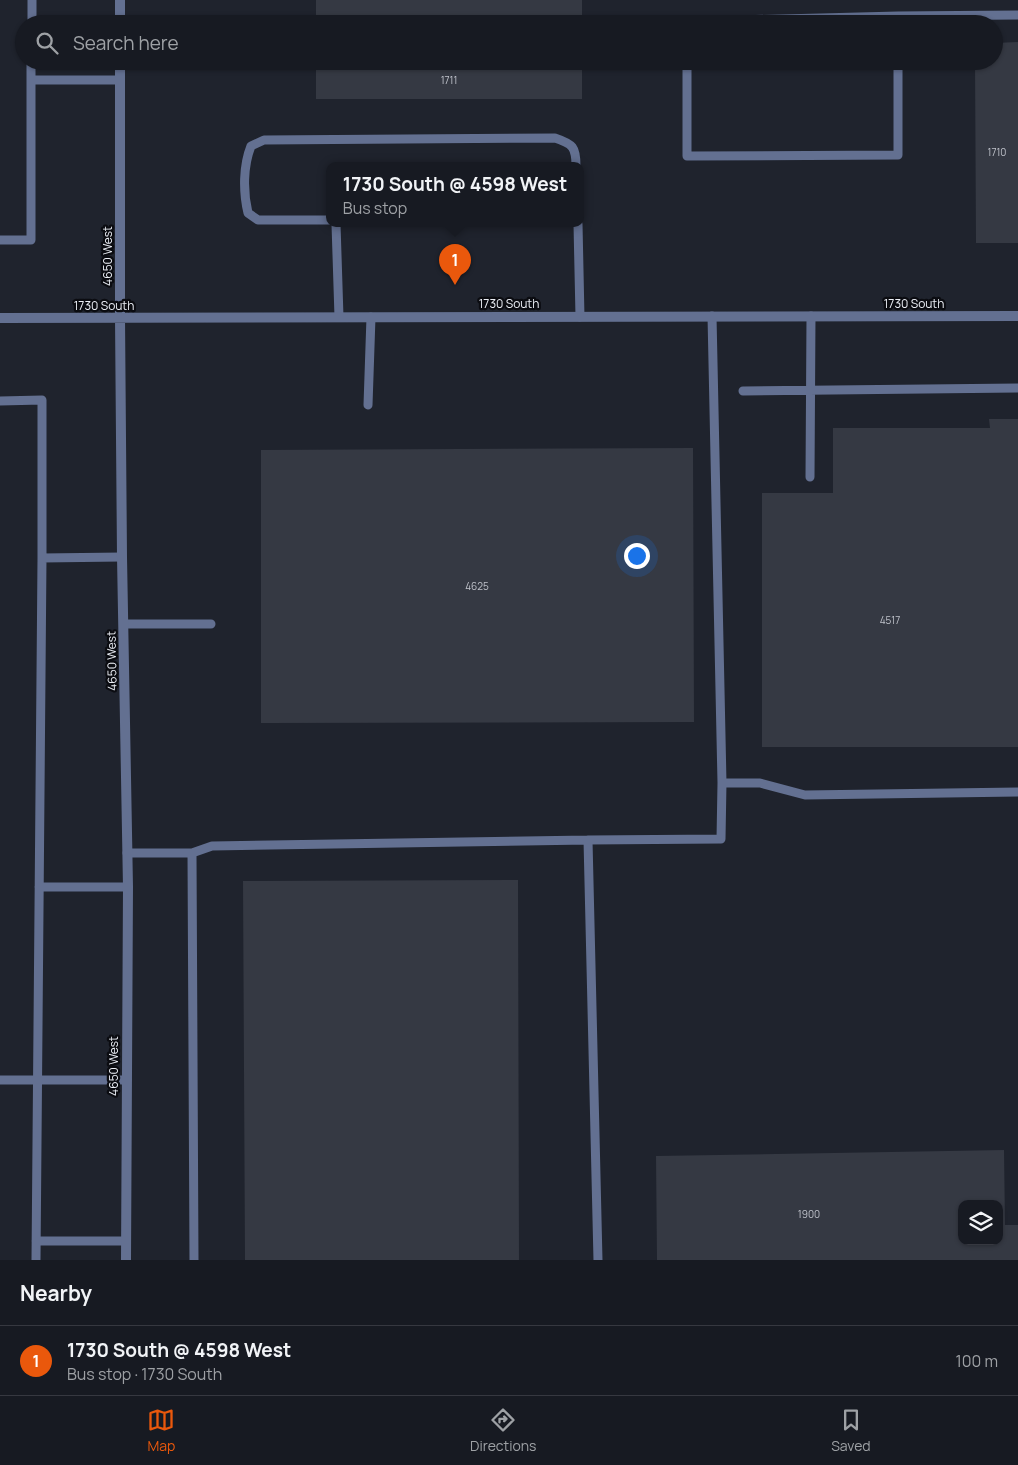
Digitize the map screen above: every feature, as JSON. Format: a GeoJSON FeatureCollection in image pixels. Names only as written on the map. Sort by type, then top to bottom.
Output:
{"type":"FeatureCollection","features":[{"type":"Feature","properties":{"kind":"street"},"geometry":{"type":"LineString","coordinates":[[120,0],[120,15]]}},
{"type":"Feature","properties":{"kind":"street","name":"4650 West"},"geometry":{"type":"LineString","coordinates":[[120,70],[122,557],[128,887],[126,1260]]}},
{"type":"Feature","properties":{"kind":"street","name":"1730 South"},"geometry":{"type":"LineString","coordinates":[[0,318],[1018,316]]}},
{"type":"Feature","properties":{"kind":"lane"},"geometry":{"type":"LineString","coordinates":[[32,0],[32,15]]}},
{"type":"Feature","properties":{"kind":"lane"},"geometry":{"type":"LineString","coordinates":[[1003,16],[1018,15]]}},
{"type":"Feature","properties":{"kind":"lane"},"geometry":{"type":"LineString","coordinates":[[0,240],[31,240],[31,70]]}},
{"type":"Feature","properties":{"kind":"lane"},"geometry":{"type":"LineString","coordinates":[[687,70],[687,156],[898,156],[898,70]]}},
{"type":"Feature","properties":{"kind":"lane"},"geometry":{"type":"LineString","coordinates":[[31,80],[120,80]]}},
{"type":"Feature","properties":{"kind":"lane"},"geometry":{"type":"LineString","coordinates":[[326,220],[258,220],[248,213],[246,201],[246,160],[250,146],[264,140],[555,138],[568,142],[576,153],[576,162]]}},
{"type":"Feature","properties":{"kind":"lane"},"geometry":{"type":"LineString","coordinates":[[336,227],[338,317]]}},
{"type":"Feature","properties":{"kind":"lane"},"geometry":{"type":"LineString","coordinates":[[578,227],[580,317]]}},
{"type":"Feature","properties":{"kind":"lane"},"geometry":{"type":"LineString","coordinates":[[127,853],[192,853],[212,846],[720,839],[722,783],[712,316]]}},
{"type":"Feature","properties":{"kind":"lane"},"geometry":{"type":"LineString","coordinates":[[810,477],[811,316]]}},
{"type":"Feature","properties":{"kind":"lane"},"geometry":{"type":"LineString","coordinates":[[368,405],[372,317]]}},
{"type":"Feature","properties":{"kind":"lane"},"geometry":{"type":"LineString","coordinates":[[743,391],[1018,388]]}},
{"type":"Feature","properties":{"kind":"lane"},"geometry":{"type":"LineString","coordinates":[[0,401],[42,400],[36,1260]]}},
{"type":"Feature","properties":{"kind":"lane"},"geometry":{"type":"LineString","coordinates":[[42,558],[122,557]]}},
{"type":"Feature","properties":{"kind":"lane"},"geometry":{"type":"LineString","coordinates":[[124,624],[211,624]]}},
{"type":"Feature","properties":{"kind":"lane"},"geometry":{"type":"LineString","coordinates":[[722,783],[760,782],[805,795],[1018,792]]}},
{"type":"Feature","properties":{"kind":"lane"},"geometry":{"type":"LineString","coordinates":[[588,840],[598,1260]]}},
{"type":"Feature","properties":{"kind":"lane"},"geometry":{"type":"LineString","coordinates":[[192,853],[194,1260]]}},
{"type":"Feature","properties":{"kind":"lane"},"geometry":{"type":"LineString","coordinates":[[39,887],[128,887]]}},
{"type":"Feature","properties":{"kind":"lane"},"geometry":{"type":"LineString","coordinates":[[0,1080],[127,1080]]}},
{"type":"Feature","properties":{"kind":"lane"},"geometry":{"type":"LineString","coordinates":[[36,1241],[126,1241]]}},
{"type":"Feature","properties":{"kind":"building"},"geometry":{"type":"Polygon","coordinates":[[[316,0],[582,0],[582,15],[316,15],[316,0]]]}},
{"type":"Feature","properties":{"kind":"building"},"geometry":{"type":"Polygon","coordinates":[[[1018,42],[1018,243],[976,243],[975,70],[1003,70],[1003,43],[1018,42]]]}},
{"type":"Feature","properties":{"kind":"building"},"geometry":{"type":"Polygon","coordinates":[[[316,70],[582,70],[582,99],[316,99],[316,70]]]}},
{"type":"Feature","properties":{"kind":"building"},"geometry":{"type":"Polygon","coordinates":[[[989,419],[1018,419],[1018,747],[762,747],[762,493],[833,493],[833,428],[990,428],[989,419]]]}},
{"type":"Feature","properties":{"kind":"building"},"geometry":{"type":"Polygon","coordinates":[[[693,448],[694,722],[261,723],[261,450],[693,448]]]}},
{"type":"Feature","properties":{"kind":"building"},"geometry":{"type":"Polygon","coordinates":[[[518,880],[519,1260],[245,1260],[243,881],[518,880]]]}},
{"type":"Feature","properties":{"kind":"building"},"geometry":{"type":"Polygon","coordinates":[[[1004,1150],[1005,1225],[1018,1225],[1018,1260],[657,1260],[656,1156],[1004,1150]]]}},
{"type":"Feature","properties":{"kind":"place","name":"1730 South @ 4598 West"},"geometry":{"type":"Point","coordinates":[455,285]}}]}
